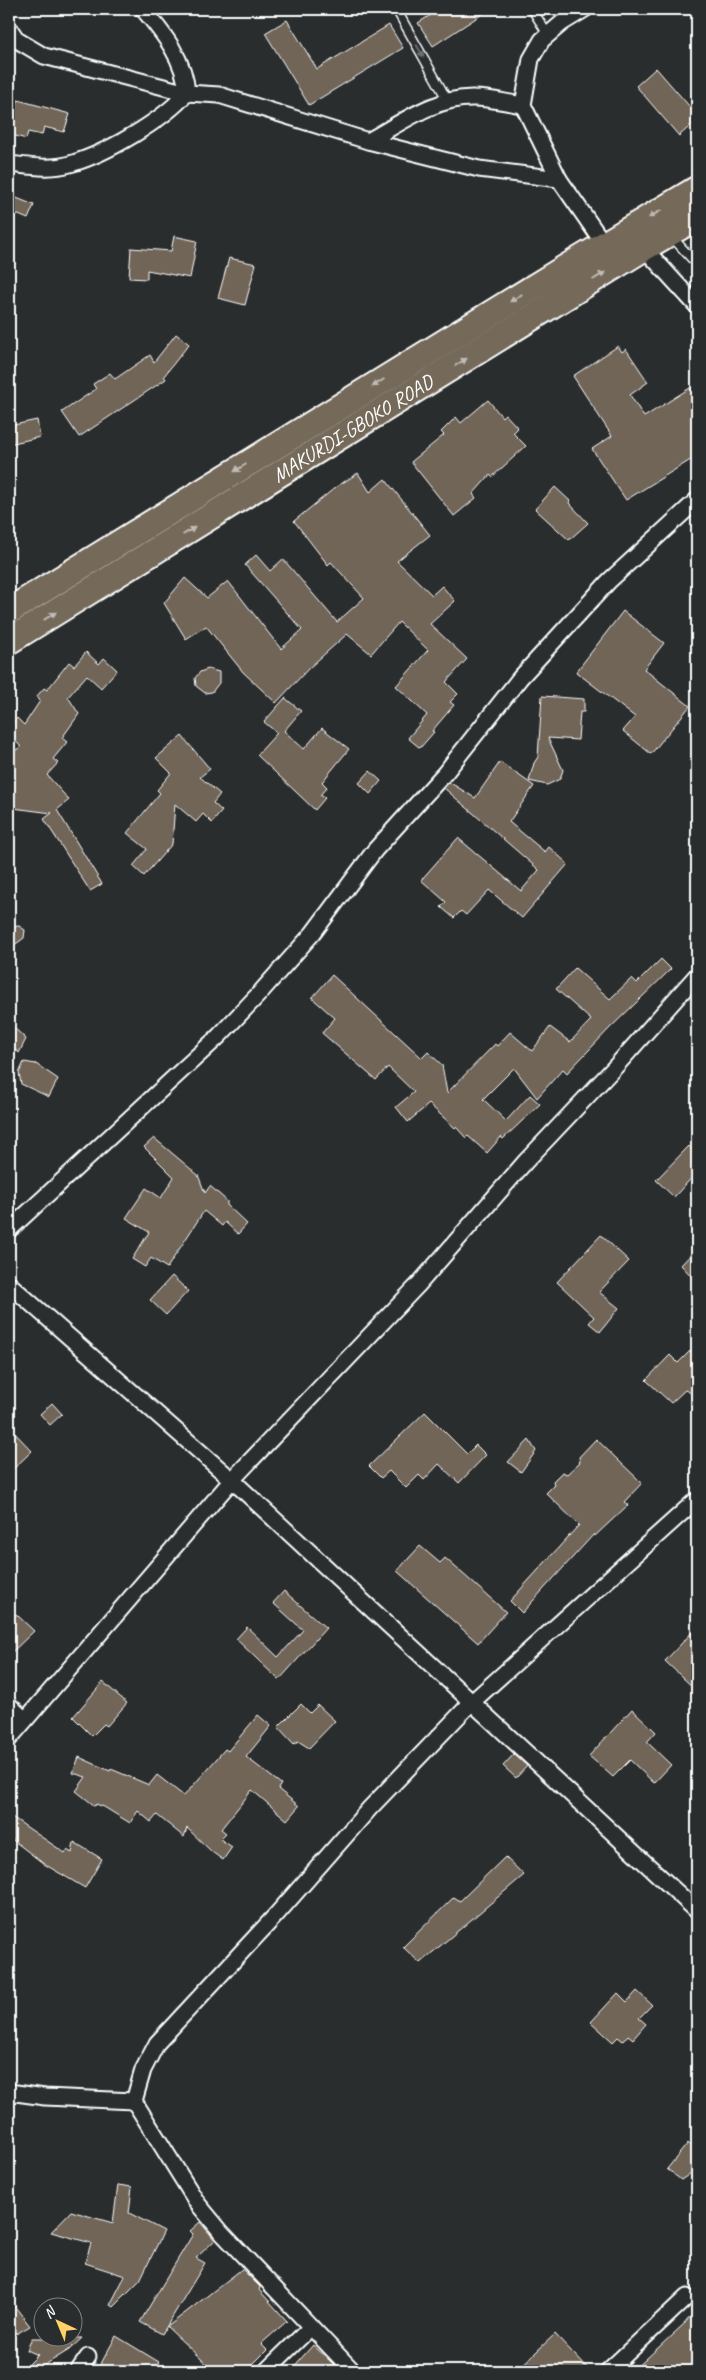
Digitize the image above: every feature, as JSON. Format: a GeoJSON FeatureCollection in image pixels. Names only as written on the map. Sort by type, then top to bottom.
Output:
{"type":"FeatureCollection","features":[{"type":"Feature","properties":{"kind":"main road"},"geometry":{"type":"LineString","coordinates":[[9,611],[604,244],[697,189]]}},
{"type":"Feature","properties":{"kind":"main road","name":"MAKURDI-GBOKO ROAD"},"geometry":{"type":"LineString","coordinates":[[9,641],[697,217]]}},
{"type":"Feature","properties":{"kind":"street"},"geometry":{"type":"LineString","coordinates":[[9,164],[45,168],[69,164],[98,153],[159,119],[186,93],[186,75],[179,60],[143,9]]}},
{"type":"Feature","properties":{"kind":"street"},"geometry":{"type":"LineString","coordinates":[[585,9],[562,23],[542,40],[531,59],[523,106],[559,179],[604,244]]}},
{"type":"Feature","properties":{"kind":"street"},"geometry":{"type":"LineString","coordinates":[[9,28],[17,40],[44,56],[186,93],[219,95],[368,141],[479,169],[559,179]]}},
{"type":"Feature","properties":{"kind":"street"},"geometry":{"type":"LineString","coordinates":[[368,141],[430,107],[448,101],[474,98],[523,106]]}},
{"type":"Feature","properties":{"kind":"street"},"geometry":{"type":"LineString","coordinates":[[644,248],[697,306]]}},
{"type":"Feature","properties":{"kind":"street"},"geometry":{"type":"LineString","coordinates":[[9,1230],[219,1036],[258,995],[313,933],[375,850],[445,773],[520,678],[609,581],[697,500]]}},
{"type":"Feature","properties":{"kind":"street"},"geometry":{"type":"LineString","coordinates":[[9,1739],[232,1480],[418,1285],[526,1162],[616,1066],[697,975]]}},
{"type":"Feature","properties":{"kind":"street"},"geometry":{"type":"LineString","coordinates":[[9,1284],[232,1480],[697,1911]]}},
{"type":"Feature","properties":{"kind":"street"},"geometry":{"type":"LineString","coordinates":[[353,2371],[222,2233],[198,2204],[134,2101],[143,2070],[157,2043],[276,1915],[370,1808],[472,1703],[696,1502]]}},
{"type":"Feature","properties":{"kind":"street"},"geometry":{"type":"LineString","coordinates":[[9,1705],[25,1720]]}},
{"type":"Feature","properties":{"kind":"street"},"geometry":{"type":"LineString","coordinates":[[9,2092],[45,2097],[134,2101]]}},
{"type":"Feature","properties":{"kind":"street"},"geometry":{"type":"LineString","coordinates":[[608,2371],[688,2298]]}},
{"type":"Feature","properties":{"kind":"street"},"geometry":{"type":"LineString","coordinates":[[266,2371],[311,2328]]}},
{"type":"Feature","properties":{"kind":"street"},"geometry":{"type":"LineString","coordinates":[[78,2371],[88,2357]]}},
{"type":"Feature","properties":{"kind":"lane"},"geometry":{"type":"LineString","coordinates":[[396,9],[448,101]]}},
{"type":"Feature","properties":{"kind":"lane"},"geometry":{"type":"LineString","coordinates":[[532,9],[548,35]]}},
{"type":"Feature","properties":{"kind":"lane"},"geometry":{"type":"LineString","coordinates":[[669,234],[692,259],[697,260]]}},
{"type":"Feature","properties":{"kind":"building"},"geometry":{"type":"Polygon","coordinates":[[[440,9],[490,9],[433,46],[418,23],[440,9]]]}},
{"type":"Feature","properties":{"kind":"building"},"geometry":{"type":"Polygon","coordinates":[[[287,20],[317,69],[389,25],[403,48],[309,105],[265,33],[287,20]]]}},
{"type":"Feature","properties":{"kind":"building"},"geometry":{"type":"Polygon","coordinates":[[[656,68],[697,115],[697,120],[679,136],[636,86],[656,68]]]}},
{"type":"Feature","properties":{"kind":"building"},"geometry":{"type":"Polygon","coordinates":[[[18,100],[70,114],[64,132],[44,127],[42,135],[28,132],[26,139],[9,134],[18,100]]]}},
{"type":"Feature","properties":{"kind":"building"},"geometry":{"type":"Polygon","coordinates":[[[9,195],[34,205],[28,219],[9,211],[9,195]]]}},
{"type":"Feature","properties":{"kind":"building"},"geometry":{"type":"Polygon","coordinates":[[[174,236],[197,241],[190,278],[147,270],[147,279],[129,278],[131,248],[171,251],[174,236]]]}},
{"type":"Feature","properties":{"kind":"building"},"geometry":{"type":"Polygon","coordinates":[[[229,258],[256,264],[245,305],[218,298],[229,258]]]}},
{"type":"Feature","properties":{"kind":"building"},"geometry":{"type":"Polygon","coordinates":[[[176,334],[189,344],[164,376],[166,379],[79,437],[62,412],[96,389],[93,384],[110,373],[115,379],[150,355],[154,362],[176,334]]]}},
{"type":"Feature","properties":{"kind":"building"},"geometry":{"type":"Polygon","coordinates":[[[618,346],[622,352],[626,349],[648,382],[630,395],[644,417],[690,388],[697,399],[697,456],[626,500],[592,449],[612,436],[573,376],[618,346]]]}},
{"type":"Feature","properties":{"kind":"building"},"geometry":{"type":"Polygon","coordinates":[[[488,400],[502,417],[505,414],[518,428],[513,433],[526,446],[492,477],[490,475],[473,494],[476,498],[454,516],[411,462],[444,435],[441,432],[456,417],[461,423],[488,400]]]}},
{"type":"Feature","properties":{"kind":"building"},"geometry":{"type":"Polygon","coordinates":[[[37,420],[40,437],[9,444],[9,426],[37,420]]]}},
{"type":"Feature","properties":{"kind":"building"},"geometry":{"type":"Polygon","coordinates":[[[358,473],[370,492],[385,479],[430,535],[397,561],[432,595],[442,586],[455,601],[430,624],[467,659],[446,682],[458,694],[450,702],[454,705],[420,748],[408,738],[427,715],[396,686],[428,650],[399,622],[371,654],[347,634],[309,668],[276,703],[243,672],[206,626],[186,639],[164,603],[185,578],[207,598],[228,581],[281,649],[302,630],[245,565],[256,555],[270,571],[283,559],[337,622],[364,598],[331,562],[328,565],[294,521],[336,487],[358,473]]]}},
{"type":"Feature","properties":{"kind":"building"},"geometry":{"type":"Polygon","coordinates":[[[555,487],[570,501],[569,503],[588,523],[569,540],[535,509],[555,487]]]}},
{"type":"Feature","properties":{"kind":"building"},"geometry":{"type":"Polygon","coordinates":[[[623,611],[664,643],[644,669],[690,706],[651,754],[623,731],[635,717],[576,672],[623,611]]]}},
{"type":"Feature","properties":{"kind":"building"},"geometry":{"type":"Polygon","coordinates":[[[86,652],[99,664],[104,658],[117,670],[101,688],[87,675],[68,697],[79,714],[62,738],[67,742],[53,759],[58,763],[47,775],[69,800],[57,810],[102,884],[90,891],[44,819],[52,813],[13,808],[9,800],[9,754],[21,747],[9,734],[9,726],[17,718],[24,725],[40,701],[37,696],[44,688],[47,690],[69,662],[74,666],[86,652]]]}},
{"type":"Feature","properties":{"kind":"building"},"geometry":{"type":"Polygon","coordinates":[[[208,669],[219,672],[219,683],[212,692],[205,693],[196,686],[195,678],[200,672],[208,669]]]}},
{"type":"Feature","properties":{"kind":"building"},"geometry":{"type":"Polygon","coordinates":[[[542,696],[584,699],[584,712],[580,712],[578,740],[548,738],[563,770],[560,779],[547,785],[529,781],[534,763],[538,757],[542,696]]]}},
{"type":"Feature","properties":{"kind":"building"},"geometry":{"type":"Polygon","coordinates":[[[285,698],[301,711],[284,731],[304,749],[322,728],[349,749],[322,782],[327,787],[320,795],[325,798],[315,810],[257,755],[277,733],[264,722],[285,698]]]}},
{"type":"Feature","properties":{"kind":"building"},"geometry":{"type":"Polygon","coordinates":[[[182,736],[210,769],[200,777],[220,794],[213,803],[222,811],[212,823],[203,814],[196,822],[175,804],[172,844],[144,876],[133,866],[147,849],[127,833],[160,793],[157,790],[171,773],[156,758],[182,736]]]}},
{"type":"Feature","properties":{"kind":"building"},"geometry":{"type":"Polygon","coordinates":[[[500,762],[534,786],[509,822],[545,852],[549,847],[568,864],[522,918],[489,890],[466,915],[461,911],[454,918],[441,907],[446,902],[421,880],[458,838],[521,891],[539,870],[444,788],[449,782],[475,798],[500,762]]]}},
{"type":"Feature","properties":{"kind":"building"},"geometry":{"type":"Polygon","coordinates":[[[370,771],[381,781],[370,794],[359,783],[370,771]]]}},
{"type":"Feature","properties":{"kind":"building"},"geometry":{"type":"Polygon","coordinates":[[[19,926],[25,930],[24,938],[9,949],[9,927],[19,926]]]}},
{"type":"Feature","properties":{"kind":"building"},"geometry":{"type":"Polygon","coordinates":[[[661,959],[671,969],[567,1073],[563,1069],[537,1098],[514,1068],[483,1099],[506,1121],[530,1095],[540,1104],[503,1139],[501,1137],[487,1153],[468,1136],[466,1138],[429,1104],[408,1122],[396,1107],[414,1092],[388,1067],[376,1080],[322,1033],[335,1018],[312,998],[332,975],[422,1058],[428,1052],[442,1065],[447,1093],[495,1044],[497,1046],[510,1032],[532,1051],[550,1027],[570,1042],[591,1020],[556,989],[575,968],[610,999],[632,978],[637,983],[661,959]]]}},
{"type":"Feature","properties":{"kind":"building"},"geometry":{"type":"Polygon","coordinates":[[[9,1023],[26,1039],[19,1053],[9,1044],[9,1023]]]}},
{"type":"Feature","properties":{"kind":"building"},"geometry":{"type":"Polygon","coordinates":[[[24,1062],[36,1064],[58,1079],[49,1097],[21,1084],[19,1073],[24,1062]]]}},
{"type":"Feature","properties":{"kind":"building"},"geometry":{"type":"Polygon","coordinates":[[[154,1138],[198,1175],[205,1193],[210,1186],[227,1201],[227,1205],[247,1224],[238,1234],[225,1222],[222,1226],[204,1211],[167,1268],[151,1258],[145,1267],[132,1259],[149,1232],[126,1218],[146,1188],[161,1198],[174,1177],[144,1147],[154,1138]]]}},
{"type":"Feature","properties":{"kind":"building"},"geometry":{"type":"Polygon","coordinates":[[[689,1146],[697,1155],[697,1172],[674,1197],[656,1180],[689,1146]]]}},
{"type":"Feature","properties":{"kind":"building"},"geometry":{"type":"Polygon","coordinates":[[[601,1235],[629,1261],[599,1292],[619,1308],[600,1332],[589,1323],[594,1317],[557,1282],[601,1235]]]}},
{"type":"Feature","properties":{"kind":"building"},"geometry":{"type":"Polygon","coordinates":[[[697,1248],[697,1282],[681,1265],[697,1248]]]}},
{"type":"Feature","properties":{"kind":"building"},"geometry":{"type":"Polygon","coordinates":[[[172,1276],[188,1291],[166,1315],[150,1300],[172,1276]]]}},
{"type":"Feature","properties":{"kind":"building"},"geometry":{"type":"Polygon","coordinates":[[[690,1351],[697,1358],[697,1386],[691,1393],[685,1390],[671,1403],[646,1380],[670,1355],[678,1363],[690,1351]]]}},
{"type":"Feature","properties":{"kind":"building"},"geometry":{"type":"Polygon","coordinates":[[[52,1403],[62,1414],[50,1425],[40,1414],[52,1403]]]}},
{"type":"Feature","properties":{"kind":"building"},"geometry":{"type":"Polygon","coordinates":[[[425,1412],[467,1454],[476,1445],[486,1455],[459,1483],[439,1464],[424,1480],[419,1475],[406,1488],[389,1471],[381,1478],[369,1466],[425,1412]]]}},
{"type":"Feature","properties":{"kind":"building"},"geometry":{"type":"Polygon","coordinates":[[[9,1427],[32,1451],[9,1473],[9,1427]]]}},
{"type":"Feature","properties":{"kind":"building"},"geometry":{"type":"Polygon","coordinates":[[[596,1439],[642,1483],[624,1502],[628,1505],[595,1536],[594,1534],[522,1613],[510,1601],[579,1525],[546,1493],[554,1485],[553,1481],[562,1472],[567,1474],[580,1462],[579,1457],[596,1439]]]}},
{"type":"Feature","properties":{"kind":"building"},"geometry":{"type":"Polygon","coordinates":[[[529,1440],[536,1451],[521,1472],[508,1462],[529,1440]]]}},
{"type":"Feature","properties":{"kind":"building"},"geometry":{"type":"Polygon","coordinates":[[[420,1546],[440,1563],[445,1558],[506,1612],[478,1643],[397,1571],[420,1546]]]}},
{"type":"Feature","properties":{"kind":"building"},"geometry":{"type":"Polygon","coordinates":[[[284,1591],[326,1628],[279,1680],[236,1639],[247,1627],[278,1657],[303,1630],[273,1603],[284,1591]]]}},
{"type":"Feature","properties":{"kind":"building"},"geometry":{"type":"Polygon","coordinates":[[[16,1614],[34,1631],[9,1655],[9,1621],[16,1614]]]}},
{"type":"Feature","properties":{"kind":"building"},"geometry":{"type":"Polygon","coordinates":[[[697,1627],[697,1691],[665,1661],[697,1627]]]}},
{"type":"Feature","properties":{"kind":"building"},"geometry":{"type":"Polygon","coordinates":[[[103,1682],[127,1703],[107,1726],[104,1724],[92,1736],[73,1717],[103,1682]]]}},
{"type":"Feature","properties":{"kind":"building"},"geometry":{"type":"Polygon","coordinates":[[[301,1704],[310,1713],[318,1705],[335,1721],[309,1748],[298,1741],[294,1744],[278,1727],[301,1704]]]}},
{"type":"Feature","properties":{"kind":"building"},"geometry":{"type":"Polygon","coordinates":[[[632,1709],[656,1732],[647,1742],[671,1765],[654,1783],[630,1760],[613,1777],[589,1756],[632,1709]]]}},
{"type":"Feature","properties":{"kind":"building"},"geometry":{"type":"Polygon","coordinates":[[[258,1715],[271,1726],[246,1757],[281,1784],[278,1789],[299,1806],[287,1820],[252,1790],[221,1829],[226,1833],[220,1839],[232,1847],[223,1860],[187,1828],[184,1837],[157,1815],[151,1822],[138,1811],[130,1823],[104,1807],[96,1804],[95,1806],[76,1791],[86,1777],[73,1773],[79,1757],[149,1785],[157,1775],[184,1796],[225,1749],[228,1751],[258,1715]]]}},
{"type":"Feature","properties":{"kind":"building"},"geometry":{"type":"Polygon","coordinates":[[[514,1754],[527,1766],[516,1778],[503,1766],[514,1754]]]}},
{"type":"Feature","properties":{"kind":"building"},"geometry":{"type":"Polygon","coordinates":[[[9,1815],[65,1853],[67,1850],[72,1853],[74,1842],[102,1859],[85,1888],[44,1864],[9,1837],[9,1815]]]}},
{"type":"Feature","properties":{"kind":"building"},"geometry":{"type":"Polygon","coordinates":[[[505,1857],[524,1875],[420,1963],[403,1947],[454,1897],[460,1901],[505,1857]]]}},
{"type":"Feature","properties":{"kind":"building"},"geometry":{"type":"Polygon","coordinates":[[[637,1991],[652,2005],[639,2018],[646,2024],[633,2039],[628,2035],[623,2041],[618,2037],[613,2042],[591,2022],[618,1993],[627,2002],[637,1991]]]}},
{"type":"Feature","properties":{"kind":"building"},"geometry":{"type":"Polygon","coordinates":[[[688,2143],[697,2151],[697,2169],[681,2180],[667,2169],[688,2143]]]}},
{"type":"Feature","properties":{"kind":"building"},"geometry":{"type":"Polygon","coordinates":[[[118,2185],[132,2187],[129,2213],[164,2231],[140,2280],[113,2307],[110,2305],[125,2276],[85,2263],[91,2243],[51,2232],[71,2211],[113,2223],[118,2185]]]}},
{"type":"Feature","properties":{"kind":"building"},"geometry":{"type":"Polygon","coordinates":[[[200,2222],[215,2240],[196,2258],[205,2263],[162,2334],[140,2322],[193,2234],[190,2231],[200,2222]]]}},
{"type":"Feature","properties":{"kind":"building"},"geometry":{"type":"Polygon","coordinates":[[[242,2269],[260,2287],[259,2290],[287,2321],[261,2344],[267,2350],[246,2371],[214,2371],[167,2327],[242,2269]]]}},
{"type":"Feature","properties":{"kind":"building"},"geometry":{"type":"Polygon","coordinates":[[[9,2299],[30,2326],[9,2338],[9,2299]]]}},
{"type":"Feature","properties":{"kind":"building"},"geometry":{"type":"Polygon","coordinates":[[[697,2309],[697,2371],[633,2371],[684,2324],[697,2309]]]}},
{"type":"Feature","properties":{"kind":"building"},"geometry":{"type":"Polygon","coordinates":[[[555,2334],[590,2371],[516,2371],[555,2334]]]}},
{"type":"Feature","properties":{"kind":"building"},"geometry":{"type":"Polygon","coordinates":[[[116,2336],[159,2362],[153,2371],[97,2371],[116,2336]]]}},
{"type":"Feature","properties":{"kind":"building"},"geometry":{"type":"Polygon","coordinates":[[[32,2338],[32,2348],[71,2348],[35,2371],[22,2371],[38,2355],[27,2350],[32,2338]]]}},
{"type":"Feature","properties":{"kind":"building"},"geometry":{"type":"Polygon","coordinates":[[[313,2345],[327,2358],[340,2371],[290,2371],[313,2345]]]}}]}
